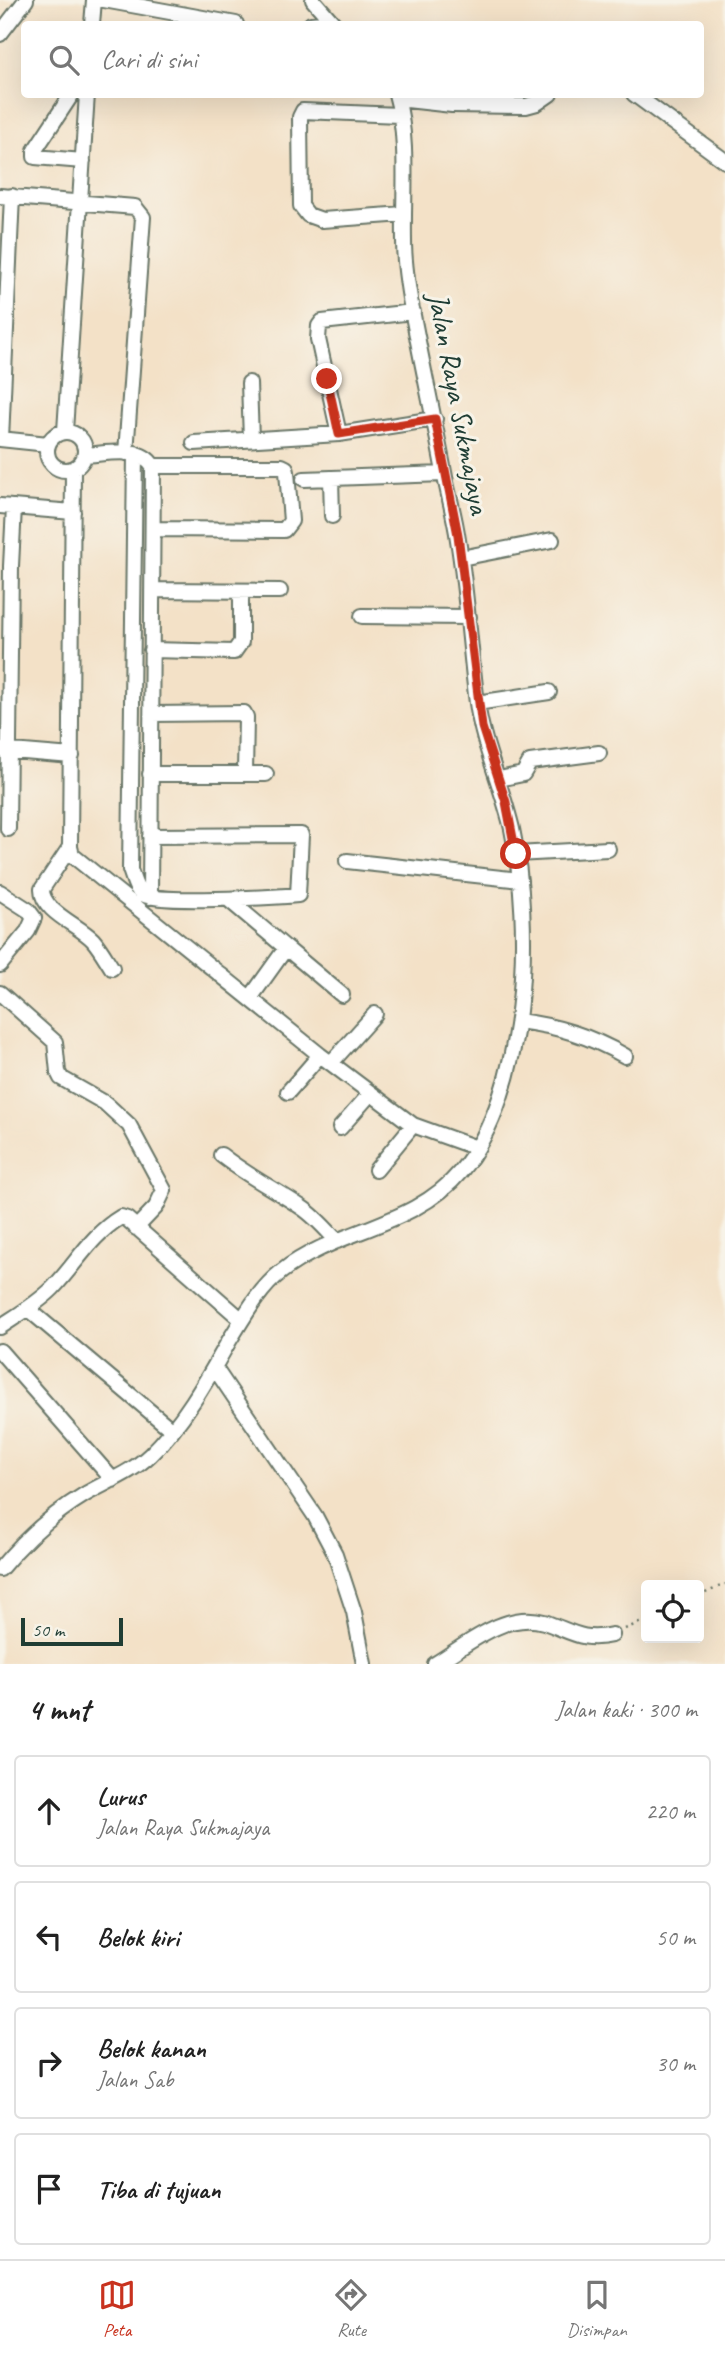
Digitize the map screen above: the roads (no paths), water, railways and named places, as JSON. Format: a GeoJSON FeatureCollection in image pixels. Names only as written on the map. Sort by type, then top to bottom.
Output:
{"type":"FeatureCollection","features":[{"type":"Feature","properties":{"kind":"street"},"geometry":{"type":"LineString","coordinates":[[0,34],[26,0]]}},
{"type":"Feature","properties":{"kind":"street"},"geometry":{"type":"LineString","coordinates":[[92,21],[94,0]]}},
{"type":"Feature","properties":{"kind":"street"},"geometry":{"type":"LineString","coordinates":[[104,0],[220,21]]}},
{"type":"Feature","properties":{"kind":"street"},"geometry":{"type":"LineString","coordinates":[[313,0],[330,21]]}},
{"type":"Feature","properties":{"kind":"street"},"geometry":{"type":"LineString","coordinates":[[69,98],[35,150],[35,157],[83,160]]}},
{"type":"Feature","properties":{"kind":"street"},"geometry":{"type":"LineString","coordinates":[[65,431],[87,98]]}},
{"type":"Feature","properties":{"kind":"street","name":"Jalan Raya Sukmajaya"},"geometry":{"type":"LineString","coordinates":[[0,1569],[21,1544],[51,1517],[148,1457],[172,1430],[242,1320],[279,1273],[337,1241],[383,1223],[423,1203],[453,1179],[477,1148],[504,1085],[518,1021],[522,962],[520,880],[499,779],[482,727],[461,558],[413,312],[403,246],[404,214],[397,98]]}},
{"type":"Feature","properties":{"kind":"street"},"geometry":{"type":"LineString","coordinates":[[404,98],[452,105],[526,106],[544,98]]}},
{"type":"Feature","properties":{"kind":"street"},"geometry":{"type":"LineString","coordinates":[[640,98],[725,161]]}},
{"type":"Feature","properties":{"kind":"street"},"geometry":{"type":"LineString","coordinates":[[399,115],[303,111],[300,117],[301,206],[314,219],[322,220],[404,214]]}},
{"type":"Feature","properties":{"kind":"street"},"geometry":{"type":"LineString","coordinates":[[48,444],[1,439],[6,196],[135,207],[144,217],[131,453],[130,870],[138,890],[150,897],[228,899],[298,895],[301,835],[150,836]]}},
{"type":"Feature","properties":{"kind":"street"},"geometry":{"type":"LineString","coordinates":[[339,434],[318,339],[319,326],[322,322],[413,312]]}},
{"type":"Feature","properties":{"kind":"street"},"geometry":{"type":"LineString","coordinates":[[249,383],[251,439]]}},
{"type":"Feature","properties":{"kind":"street"},"geometry":{"type":"LineString","coordinates":[[194,443],[339,434],[435,419]]}},
{"type":"Feature","properties":{"kind":"street"},"geometry":{"type":"LineString","coordinates":[[65,431],[80,437],[85,446],[85,455],[82,462],[73,469],[63,470],[53,464],[47,455],[48,444],[55,435],[65,431]]}},
{"type":"Feature","properties":{"kind":"street"},"geometry":{"type":"LineString","coordinates":[[85,455],[131,453],[148,458],[153,466],[150,897]]}},
{"type":"Feature","properties":{"kind":"street"},"geometry":{"type":"LineString","coordinates":[[153,466],[282,466],[287,472],[291,521],[284,530],[154,529]]}},
{"type":"Feature","properties":{"kind":"street"},"geometry":{"type":"LineString","coordinates":[[73,469],[72,855],[370,1094],[413,1125],[477,1148]]}},
{"type":"Feature","properties":{"kind":"street"},"geometry":{"type":"LineString","coordinates":[[304,478],[444,474]]}},
{"type":"Feature","properties":{"kind":"street"},"geometry":{"type":"LineString","coordinates":[[331,478],[332,516]]}},
{"type":"Feature","properties":{"kind":"street"},"geometry":{"type":"LineString","coordinates":[[8,829],[4,751],[7,506],[73,512]]}},
{"type":"Feature","properties":{"kind":"street"},"geometry":{"type":"LineString","coordinates":[[461,558],[552,540]]}},
{"type":"Feature","properties":{"kind":"street"},"geometry":{"type":"LineString","coordinates":[[152,590],[280,591]]}},
{"type":"Feature","properties":{"kind":"street"},"geometry":{"type":"LineString","coordinates":[[151,650],[233,652],[241,642],[241,591]]}},
{"type":"Feature","properties":{"kind":"street"},"geometry":{"type":"LineString","coordinates":[[362,616],[469,617]]}},
{"type":"Feature","properties":{"kind":"street"},"geometry":{"type":"LineString","coordinates":[[478,703],[549,692]]}},
{"type":"Feature","properties":{"kind":"street"},"geometry":{"type":"LineString","coordinates":[[152,714],[244,713],[247,717],[245,774]]}},
{"type":"Feature","properties":{"kind":"street"},"geometry":{"type":"LineString","coordinates":[[4,751],[72,756]]}},
{"type":"Feature","properties":{"kind":"street"},"geometry":{"type":"LineString","coordinates":[[499,779],[523,774],[530,762],[599,753]]}},
{"type":"Feature","properties":{"kind":"street"},"geometry":{"type":"LineString","coordinates":[[150,774],[266,774]]}},
{"type":"Feature","properties":{"kind":"street"},"geometry":{"type":"LineString","coordinates":[[71,847],[42,889],[42,895],[48,905],[92,939],[112,968]]}},
{"type":"Feature","properties":{"kind":"street"},"geometry":{"type":"LineString","coordinates":[[516,854],[608,849]]}},
{"type":"Feature","properties":{"kind":"street"},"geometry":{"type":"LineString","coordinates":[[347,861],[520,880]]}},
{"type":"Feature","properties":{"kind":"street"},"geometry":{"type":"LineString","coordinates":[[0,892],[33,914],[34,918],[28,931],[0,965]]}},
{"type":"Feature","properties":{"kind":"street"},"geometry":{"type":"LineString","coordinates":[[228,899],[342,995]]}},
{"type":"Feature","properties":{"kind":"street"},"geometry":{"type":"LineString","coordinates":[[251,997],[286,948]]}},
{"type":"Feature","properties":{"kind":"street"},"geometry":{"type":"LineString","coordinates":[[0,993],[55,1042],[61,1078],[106,1103],[129,1125],[164,1191],[156,1207],[136,1227]]}},
{"type":"Feature","properties":{"kind":"street"},"geometry":{"type":"LineString","coordinates":[[288,1092],[374,1014]]}},
{"type":"Feature","properties":{"kind":"street"},"geometry":{"type":"LineString","coordinates":[[518,1021],[553,1025],[625,1055]]}},
{"type":"Feature","properties":{"kind":"street"},"geometry":{"type":"LineString","coordinates":[[340,1128],[370,1094]]}},
{"type":"Feature","properties":{"kind":"street"},"geometry":{"type":"LineString","coordinates":[[376,1170],[413,1125]]}},
{"type":"Feature","properties":{"kind":"street"},"geometry":{"type":"LineString","coordinates":[[221,1155],[241,1171],[302,1207],[337,1241]]}},
{"type":"Feature","properties":{"kind":"street"},"geometry":{"type":"LineString","coordinates":[[0,1328],[28,1309],[53,1287],[84,1248],[121,1217],[127,1219],[242,1320]]}},
{"type":"Feature","properties":{"kind":"street"},"geometry":{"type":"LineString","coordinates":[[28,1309],[172,1430]]}},
{"type":"Feature","properties":{"kind":"street"},"geometry":{"type":"LineString","coordinates":[[0,1351],[114,1480]]}},
{"type":"Feature","properties":{"kind":"street"},"geometry":{"type":"LineString","coordinates":[[214,1367],[315,1516],[335,1554],[354,1612],[364,1664]]}},
{"type":"Feature","properties":{"kind":"street"},"geometry":{"type":"LineString","coordinates":[[435,1664],[512,1621],[528,1619],[543,1622],[584,1638],[612,1635]]}}]}
